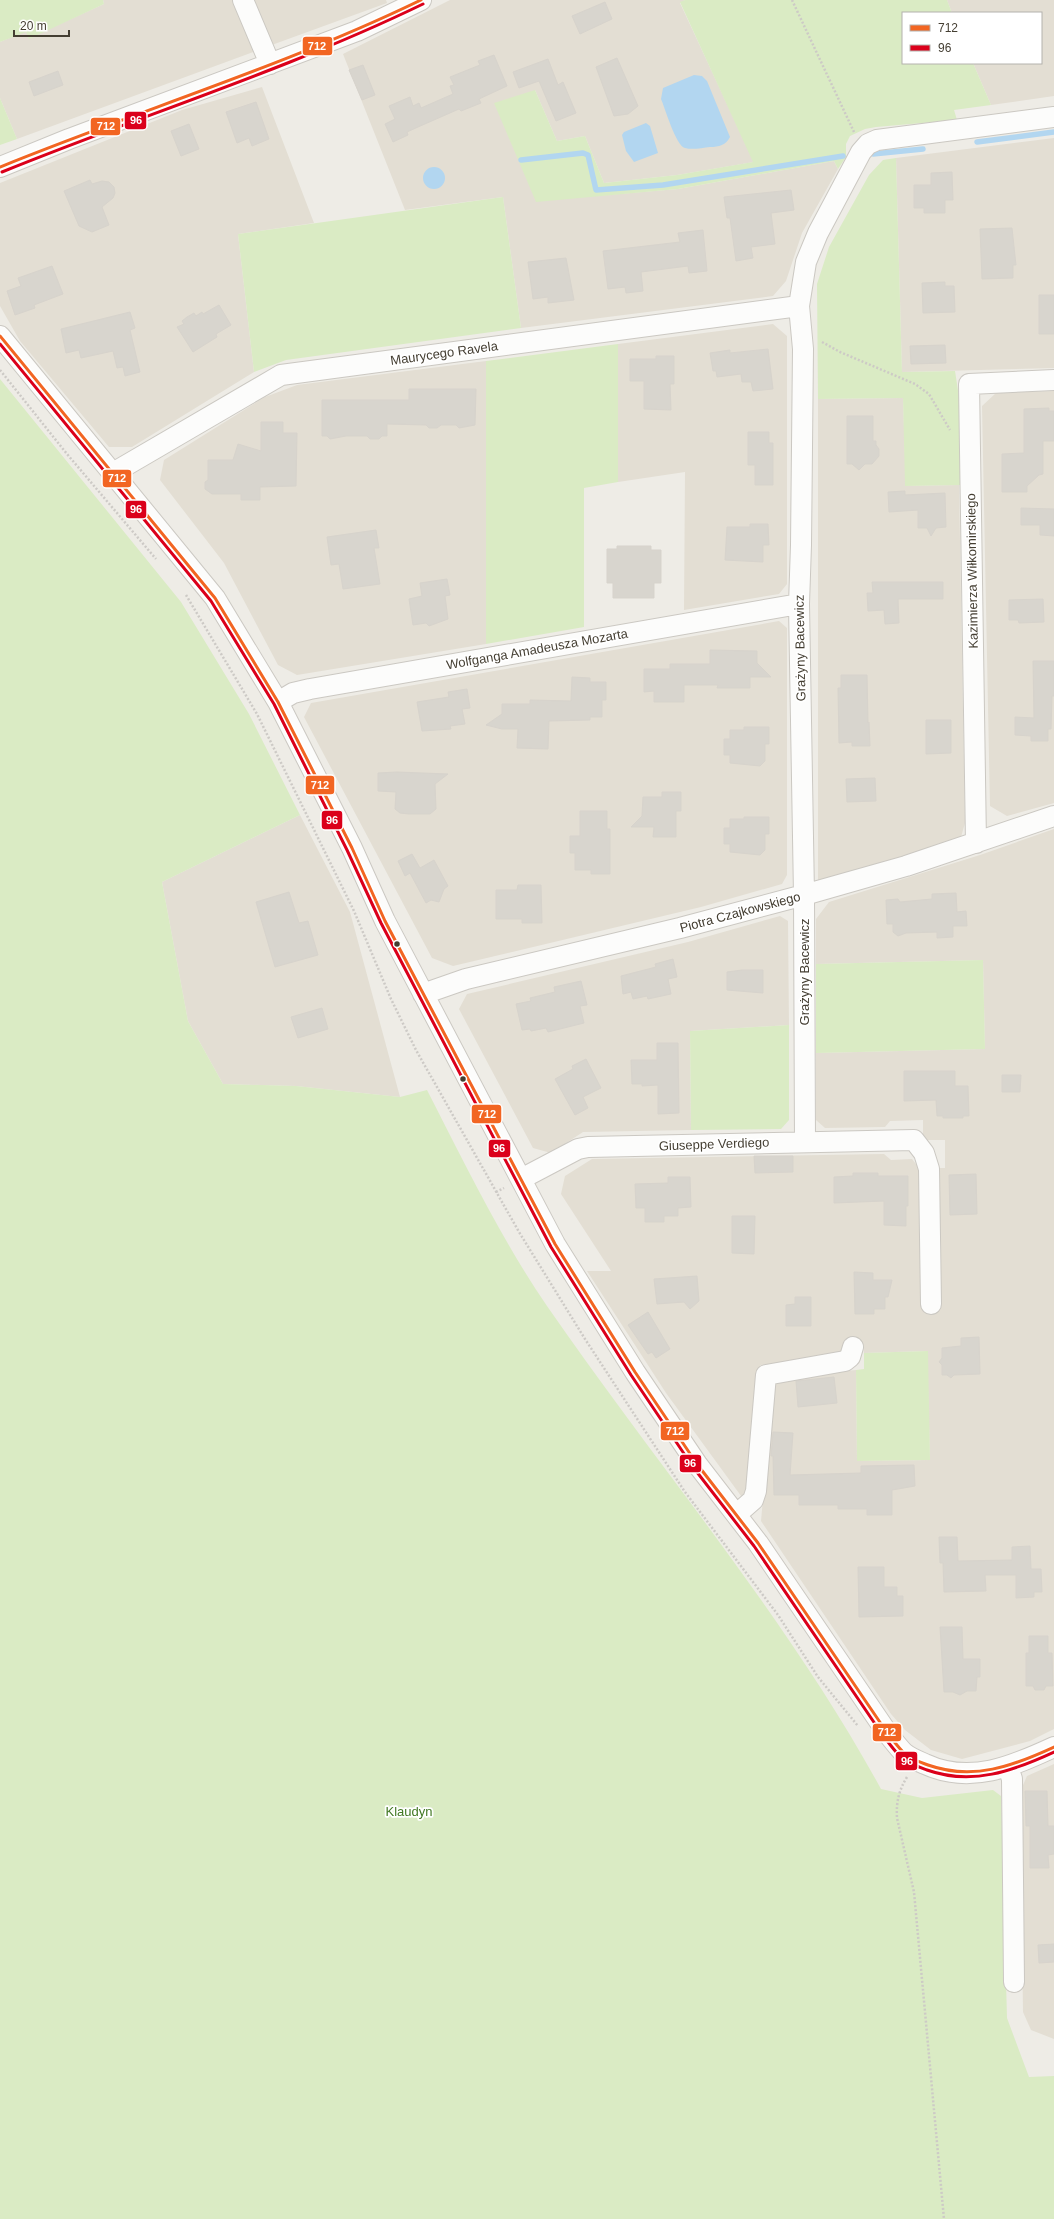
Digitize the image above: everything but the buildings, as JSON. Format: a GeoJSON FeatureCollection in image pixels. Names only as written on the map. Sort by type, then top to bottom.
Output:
{"type":"FeatureCollection","features":[{"type":"Feature","properties":{"kind":"street"},"geometry":{"type":"LineString","coordinates":[[243,0],[270,64]]}},
{"type":"Feature","properties":{"kind":"street"},"geometry":{"type":"LineString","coordinates":[[0,167],[69,139],[357,31],[421,0]]}},
{"type":"Feature","properties":{"kind":"street"},"geometry":{"type":"LineString","coordinates":[[868,144],[877,140],[1054,117]]}},
{"type":"Feature","properties":{"kind":"street","name":"Grażyny Bacewicz"},"geometry":{"type":"LineString","coordinates":[[805,1141],[804,895],[799,604],[804,349],[799,306],[806,262],[818,233],[861,152],[868,144]]}},
{"type":"Feature","properties":{"kind":"street","name":"Maurycego Ravela"},"geometry":{"type":"LineString","coordinates":[[113,473],[281,375],[799,306]]}},
{"type":"Feature","properties":{"kind":"street"},"geometry":{"type":"LineString","coordinates":[[0,336],[215,598],[278,702],[352,848],[385,921],[555,1244],[635,1372],[697,1464],[737,1514],[888,1734],[904,1753],[938,1769],[950,1772],[976,1774],[1008,1767],[1054,1747]]}},
{"type":"Feature","properties":{"kind":"street","name":"Kazimierza Wiłkomirskiego"},"geometry":{"type":"LineString","coordinates":[[976,843],[969,384],[1054,380]]}},
{"type":"Feature","properties":{"kind":"street","name":"Wolfganga Amadeusza Mozarta"},"geometry":{"type":"LineString","coordinates":[[278,702],[293,693],[310,689],[799,604]]}},
{"type":"Feature","properties":{"kind":"street","name":"Piotra Czajkowskiego"},"geometry":{"type":"LineString","coordinates":[[423,994],[466,979],[680,928],[804,895],[906,866],[1054,816]]}},
{"type":"Feature","properties":{"kind":"street","name":"Giuseppe Verdiego"},"geometry":{"type":"LineString","coordinates":[[521,1179],[578,1149],[588,1147],[805,1141],[914,1140],[924,1153],[929,1169],[931,1304]]}},
{"type":"Feature","properties":{"kind":"street"},"geometry":{"type":"LineString","coordinates":[[737,1514],[753,1500],[756,1491],[766,1375],[845,1361],[850,1357],[853,1347]]}},
{"type":"Feature","properties":{"kind":"street"},"geometry":{"type":"LineString","coordinates":[[1008,1767],[1012,1779],[1014,1982]]}},
{"type":"Feature","properties":{"kind":"path"},"geometry":{"type":"LineString","coordinates":[[792,0],[852,129],[860,139],[868,144]]}},
{"type":"Feature","properties":{"kind":"path"},"geometry":{"type":"LineString","coordinates":[[820,340],[840,352],[915,384],[929,394],[951,432],[960,441],[970,446]]}},
{"type":"Feature","properties":{"kind":"path"},"geometry":{"type":"LineString","coordinates":[[0,370],[67,454],[160,563]]}},
{"type":"Feature","properties":{"kind":"path"},"geometry":{"type":"LineString","coordinates":[[184,592],[257,714],[354,911],[391,999],[413,1043],[519,1232],[585,1338],[685,1492],[778,1616],[818,1677],[833,1696]]}},
{"type":"Feature","properties":{"kind":"path"},"geometry":{"type":"LineString","coordinates":[[908,1775],[899,1794],[897,1818],[914,1892],[944,2219]]}},
{"type":"Feature","properties":{"kind":"shaded area"},"geometry":{"type":"Polygon","coordinates":[[[103,0],[235,0],[256,51],[17,139],[0,98],[0,42],[26,31],[29,38],[104,4],[103,0]]]}},
{"type":"Feature","properties":{"kind":"shaded area"},"geometry":{"type":"Polygon","coordinates":[[[250,0],[386,0],[387,3],[269,46],[250,0]]]}},
{"type":"Feature","properties":{"kind":"shaded area"},"geometry":{"type":"Polygon","coordinates":[[[450,0],[685,0],[680,3],[754,162],[677,175],[604,183],[585,136],[557,141],[535,90],[536,201],[678,189],[834,161],[838,169],[802,233],[786,281],[773,296],[521,328],[503,197],[405,210],[343,54],[450,0]]]}},
{"type":"Feature","properties":{"kind":"shaded area"},"geometry":{"type":"Polygon","coordinates":[[[947,0],[1054,0],[1054,96],[991,105],[973,64],[1042,64],[1042,12],[952,12],[947,0]]]}},
{"type":"Feature","properties":{"kind":"shaded area"},"geometry":{"type":"Polygon","coordinates":[[[262,87],[314,223],[238,234],[254,372],[132,447],[109,447],[20,341],[0,306],[0,183],[182,110],[262,87]]]}},
{"type":"Feature","properties":{"kind":"shaded area"},"geometry":{"type":"Polygon","coordinates":[[[1054,138],[1054,368],[902,372],[896,158],[1054,138]]]}},
{"type":"Feature","properties":{"kind":"shaded area"},"geometry":{"type":"Polygon","coordinates":[[[773,324],[787,336],[787,584],[779,594],[684,610],[685,472],[618,482],[618,344],[773,324]]]}},
{"type":"Feature","properties":{"kind":"shaded area"},"geometry":{"type":"Polygon","coordinates":[[[486,361],[486,644],[297,675],[278,665],[224,563],[160,480],[164,460],[265,397],[297,385],[486,361]]]}},
{"type":"Feature","properties":{"kind":"shaded area"},"geometry":{"type":"Polygon","coordinates":[[[1054,391],[1054,803],[1007,816],[990,806],[982,406],[996,393],[1054,391]]]}},
{"type":"Feature","properties":{"kind":"shaded area"},"geometry":{"type":"Polygon","coordinates":[[[903,398],[906,486],[959,485],[965,823],[959,844],[818,883],[818,399],[903,398]]]}},
{"type":"Feature","properties":{"kind":"shaded area"},"geometry":{"type":"Polygon","coordinates":[[[779,621],[787,628],[787,875],[782,884],[701,907],[453,966],[432,958],[304,717],[311,703],[779,621]]]}},
{"type":"Feature","properties":{"kind":"shaded area"},"geometry":{"type":"Polygon","coordinates":[[[300,815],[350,912],[400,1097],[296,1086],[223,1084],[188,1021],[162,882],[300,815]]]}},
{"type":"Feature","properties":{"kind":"shaded area"},"geometry":{"type":"Polygon","coordinates":[[[1054,829],[1054,1729],[1030,1741],[962,1759],[931,1750],[905,1730],[891,1714],[761,1521],[773,1387],[783,1377],[856,1370],[857,1461],[930,1460],[927,1351],[864,1353],[864,1348],[853,1347],[836,1358],[760,1365],[750,1495],[744,1500],[666,1393],[587,1271],[611,1271],[561,1194],[565,1176],[592,1159],[884,1154],[891,1160],[912,1159],[919,1168],[945,1168],[945,1140],[923,1140],[923,1120],[890,1121],[885,1127],[825,1128],[816,1120],[816,1053],[985,1049],[983,960],[816,964],[816,919],[829,902],[980,855],[1054,829]]]}},
{"type":"Feature","properties":{"kind":"shaded area"},"geometry":{"type":"Polygon","coordinates":[[[780,916],[788,921],[789,1025],[690,1031],[691,1130],[583,1132],[551,1153],[533,1148],[459,1009],[467,994],[688,942],[780,916]]]}},
{"type":"Feature","properties":{"kind":"shaded area"},"geometry":{"type":"Polygon","coordinates":[[[1054,1764],[1054,2039],[1031,2030],[1023,2012],[1020,1792],[1027,1776],[1054,1764]]]}},
{"type":"Feature","properties":{"kind":"green space"},"geometry":{"type":"Polygon","coordinates":[[[0,0],[103,0],[104,4],[29,39],[26,32],[0,42],[0,0]]]}},
{"type":"Feature","properties":{"kind":"green space"},"geometry":{"type":"Polygon","coordinates":[[[685,0],[947,0],[952,12],[902,12],[902,64],[973,64],[991,105],[954,110],[957,120],[865,129],[850,136],[846,144],[846,157],[838,169],[834,161],[678,189],[536,202],[494,103],[535,90],[557,141],[585,136],[604,183],[677,175],[753,162],[680,2],[685,0]]]}},
{"type":"Feature","properties":{"kind":"green space"},"geometry":{"type":"Polygon","coordinates":[[[0,98],[17,139],[0,145],[0,98]]]}},
{"type":"Feature","properties":{"kind":"green space"},"geometry":{"type":"Polygon","coordinates":[[[896,158],[902,372],[955,371],[961,410],[963,485],[905,486],[903,398],[818,399],[817,284],[829,247],[869,175],[883,160],[896,158]]]}},
{"type":"Feature","properties":{"kind":"green space"},"geometry":{"type":"Polygon","coordinates":[[[503,197],[521,328],[286,360],[254,372],[238,234],[503,197]]]}},
{"type":"Feature","properties":{"kind":"green space"},"geometry":{"type":"Polygon","coordinates":[[[618,344],[618,482],[584,488],[584,627],[486,644],[486,361],[618,344]]]}},
{"type":"Feature","properties":{"kind":"green space","name":"Klaudyn"},"geometry":{"type":"Polygon","coordinates":[[[0,379],[181,602],[249,714],[300,815],[162,882],[188,1021],[223,1084],[296,1086],[400,1097],[427,1090],[484,1200],[530,1280],[589,1366],[763,1603],[805,1664],[844,1725],[881,1789],[922,1798],[993,1790],[1001,1796],[1007,2018],[1029,2077],[1054,2076],[1054,2219],[0,2219],[0,379]]]}},
{"type":"Feature","properties":{"kind":"green space"},"geometry":{"type":"Polygon","coordinates":[[[983,960],[985,1049],[816,1053],[816,964],[983,960]]]}},
{"type":"Feature","properties":{"kind":"green space"},"geometry":{"type":"Polygon","coordinates":[[[789,1025],[789,1120],[781,1129],[691,1130],[690,1031],[789,1025]]]}},
{"type":"Feature","properties":{"kind":"green space"},"geometry":{"type":"Polygon","coordinates":[[[928,1351],[930,1460],[857,1461],[856,1370],[864,1369],[864,1353],[928,1351]]]}},
{"type":"Feature","properties":{"kind":"water"},"geometry":{"type":"Polygon","coordinates":[[[694,75],[702,76],[707,81],[730,137],[722,145],[697,149],[685,148],[678,141],[671,126],[661,99],[663,88],[694,75]]]}},
{"type":"Feature","properties":{"kind":"water"},"geometry":{"type":"Polygon","coordinates":[[[646,123],[650,126],[658,153],[634,162],[626,151],[622,135],[624,132],[646,123]]]}},
{"type":"Feature","properties":{"kind":"water"},"geometry":{"type":"Polygon","coordinates":[[[434,167],[442,170],[445,178],[442,186],[434,189],[426,186],[423,178],[426,170],[434,167]]]}},
{"type":"Feature","properties":{"kind":"waterway"},"geometry":{"type":"LineString","coordinates":[[977,142],[1054,132]]}},
{"type":"Feature","properties":{"kind":"waterway"},"geometry":{"type":"LineString","coordinates":[[873,154],[923,149]]}},
{"type":"Feature","properties":{"kind":"waterway"},"geometry":{"type":"LineString","coordinates":[[521,160],[583,153],[588,155],[596,190],[663,185],[843,156]]}},
{"type":"Feature","properties":{"kind":"transit line","name":"712"},"geometry":{"type":"LineString","coordinates":[[0,167],[318,46],[421,0]]}},
{"type":"Feature","properties":{"kind":"transit line","name":"96"},"geometry":{"type":"LineString","coordinates":[[2,172],[320,50],[423,4]]}},
{"type":"Feature","properties":{"kind":"transit line","name":"712"},"geometry":{"type":"LineString","coordinates":[[0,336],[215,598],[278,702],[352,848],[385,921],[555,1244],[635,1372],[697,1464],[758,1543],[888,1734],[904,1753],[912,1759],[945,1770],[961,1772],[992,1769],[1008,1765],[1054,1747]]}},
{"type":"Feature","properties":{"kind":"transit line","name":"96"},"geometry":{"type":"LineString","coordinates":[[0,344],[211,601],[274,704],[347,850],[381,923],[551,1247],[631,1375],[693,1467],[754,1546],[884,1737],[899,1756],[911,1764],[944,1775],[960,1777],[992,1774],[1008,1770],[1054,1752]]}}]}
